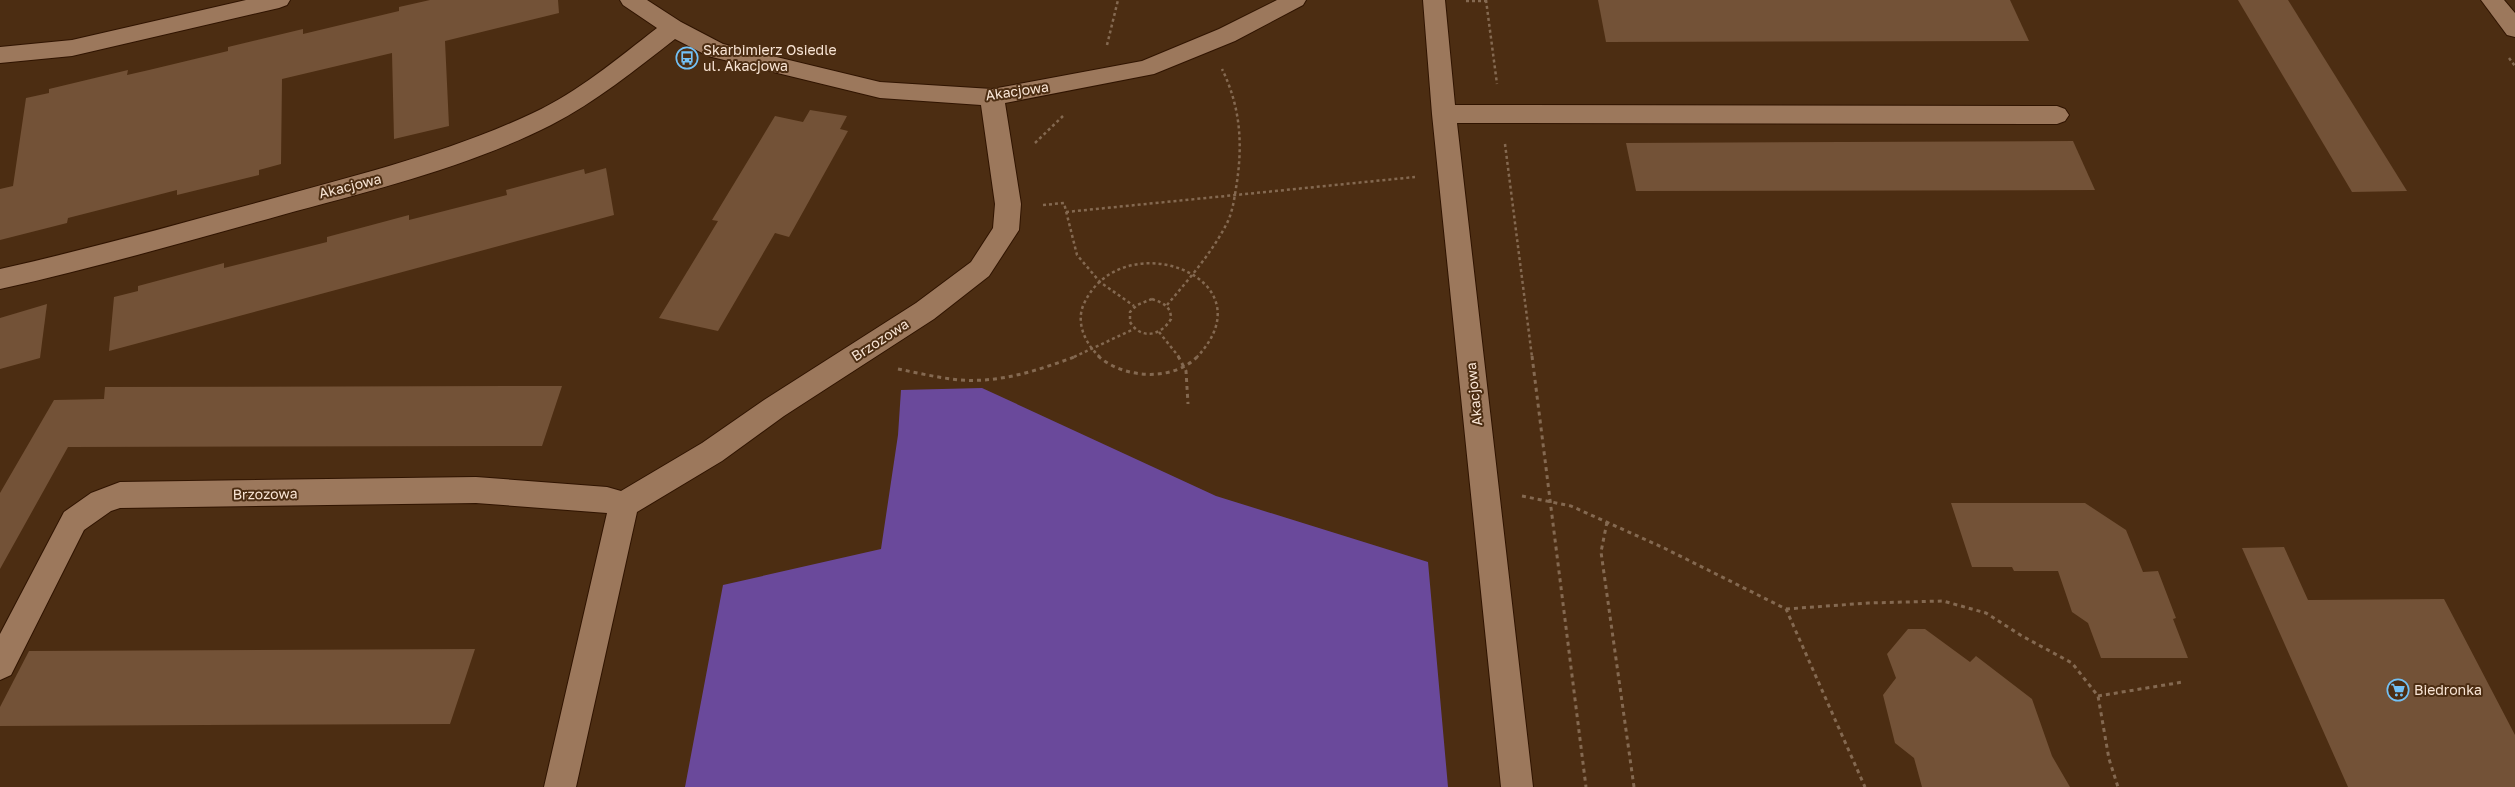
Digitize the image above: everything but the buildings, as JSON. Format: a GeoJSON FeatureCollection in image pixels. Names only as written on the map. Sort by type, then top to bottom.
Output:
{"type":"FeatureCollection","features":[{"type":"Feature","properties":{"kind":"street"},"geometry":{"type":"LineString","coordinates":[[0,56],[72,48],[279,0]]}},
{"type":"Feature","properties":{"kind":"street","name":"Akacjowa"},"geometry":{"type":"LineString","coordinates":[[631,0],[672,28],[716,50],[880,90],[992,97],[1146,68],[1227,35],[1295,0]]}},
{"type":"Feature","properties":{"kind":"street","name":"Akacjowa"},"geometry":{"type":"LineString","coordinates":[[1434,0],[1450,174],[1517,787]]}},
{"type":"Feature","properties":{"kind":"street"},"geometry":{"type":"LineString","coordinates":[[2492,0],[2515,29]]}},
{"type":"Feature","properties":{"kind":"street","name":"Akacjowa"},"geometry":{"type":"LineString","coordinates":[[0,279],[59,266],[408,171],[471,150],[542,119],[587,94],[672,28]]}},
{"type":"Feature","properties":{"kind":"street","name":"Brzozowa"},"geometry":{"type":"LineString","coordinates":[[0,665],[74,521],[101,502],[120,495],[476,490],[607,500],[624,505],[712,452],[774,408],[925,311],[980,269],[1006,230],[1008,204],[992,97]]}},
{"type":"Feature","properties":{"kind":"street"},"geometry":{"type":"LineString","coordinates":[[1444,114],[1501,116],[2057,115]]}},
{"type":"Feature","properties":{"kind":"street"},"geometry":{"type":"LineString","coordinates":[[560,787],[624,505]]}},
{"type":"Feature","properties":{"kind":"path"},"geometry":{"type":"LineString","coordinates":[[1099,77],[1118,0]]}},
{"type":"Feature","properties":{"kind":"path"},"geometry":{"type":"LineString","coordinates":[[1486,0],[1586,787]]}},
{"type":"Feature","properties":{"kind":"path"},"geometry":{"type":"LineString","coordinates":[[1167,305],[1194,273],[1227,224],[1236,196],[1240,129],[1226,76],[1217,61]]}},
{"type":"Feature","properties":{"kind":"path"},"geometry":{"type":"LineString","coordinates":[[1032,147],[1064,115]]}},
{"type":"Feature","properties":{"kind":"path"},"geometry":{"type":"LineString","coordinates":[[1066,212],[1450,174]]}},
{"type":"Feature","properties":{"kind":"path"},"geometry":{"type":"LineString","coordinates":[[1039,203],[1045,206],[1064,203],[1077,255],[1100,282],[1134,306]]}},
{"type":"Feature","properties":{"kind":"path"},"geometry":{"type":"LineString","coordinates":[[1146,262],[1179,266],[1194,273],[1206,283],[1215,296],[1219,310],[1214,339],[1204,352],[1186,365],[1155,374],[1136,374],[1118,369],[1103,361],[1091,350],[1084,337],[1081,322],[1083,308],[1089,294],[1113,272],[1146,262]]}},
{"type":"Feature","properties":{"kind":"path"},"geometry":{"type":"LineString","coordinates":[[1152,299],[1167,305],[1172,315],[1170,323],[1159,332],[1144,334],[1134,329],[1130,322],[1129,314],[1134,306],[1142,301],[1152,299]]}},
{"type":"Feature","properties":{"kind":"path"},"geometry":{"type":"LineString","coordinates":[[867,348],[877,358],[900,370],[959,380],[996,380],[1040,370],[1091,350],[1134,329]]}},
{"type":"Feature","properties":{"kind":"path"},"geometry":{"type":"LineString","coordinates":[[1159,332],[1186,365],[1188,404]]}},
{"type":"Feature","properties":{"kind":"path"},"geometry":{"type":"LineString","coordinates":[[1484,488],[1571,506],[1664,548],[1786,609],[1868,603],[1943,601],[1986,613],[2022,636],[2072,663],[2098,696],[2109,759],[2118,787]]}},
{"type":"Feature","properties":{"kind":"path"},"geometry":{"type":"LineString","coordinates":[[1607,522],[1601,552],[1634,787]]}},
{"type":"Feature","properties":{"kind":"path"},"geometry":{"type":"LineString","coordinates":[[1786,609],[1865,787]]}},
{"type":"Feature","properties":{"kind":"path"},"geometry":{"type":"LineString","coordinates":[[2098,696],[2183,682]]}},
{"type":"Feature","properties":{"kind":"shaded area"},"geometry":{"type":"Polygon","coordinates":[[[982,388],[1216,496],[1428,562],[1448,787],[685,787],[723,585],[881,549],[898,435],[901,390],[982,388]]]}},
{"type":"Feature","properties":{"kind":"place","name":"Skarbimierz Osiedle ul. Akacjowa"},"geometry":{"type":"Point","coordinates":[687,58]}},
{"type":"Feature","properties":{"kind":"place","name":"Biedronka"},"geometry":{"type":"Point","coordinates":[2398,690]}}]}
